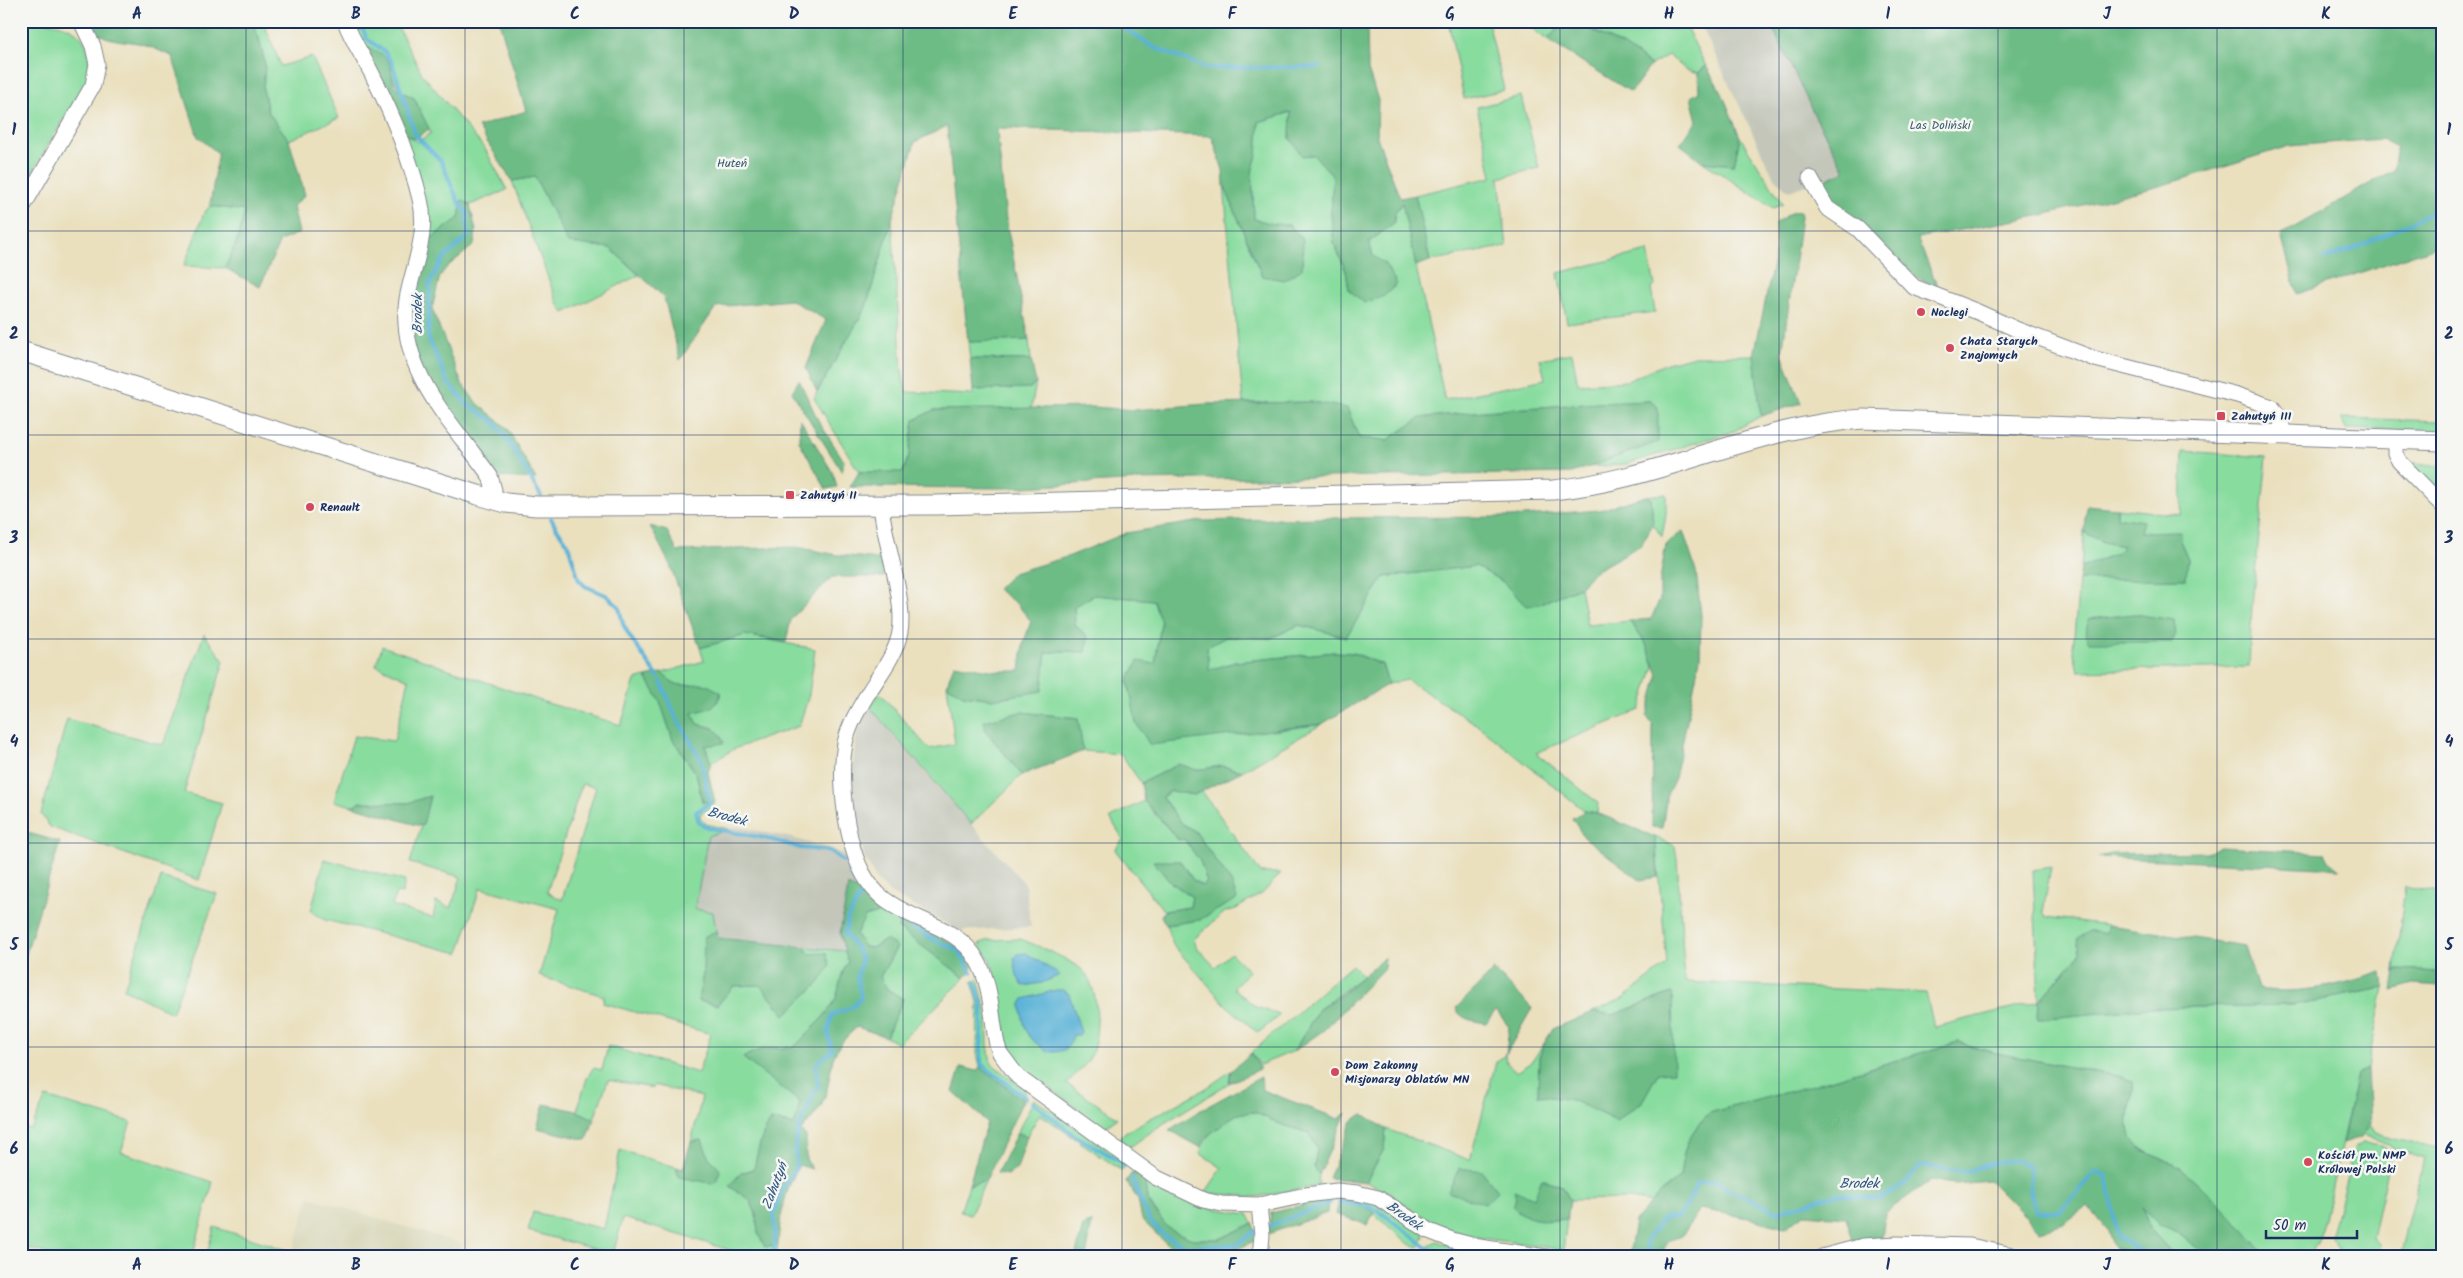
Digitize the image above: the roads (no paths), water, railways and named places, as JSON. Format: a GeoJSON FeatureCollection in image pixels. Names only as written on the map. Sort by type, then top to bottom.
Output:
{"type":"FeatureCollection","features":[{"type":"Feature","properties":{"kind":"main road"},"geometry":{"type":"LineString","coordinates":[[21,351],[493,500],[547,506],[880,506],[1554,490],[1602,484],[1808,425],[1864,419],[2442,441]]}},
{"type":"Feature","properties":{"kind":"street"},"geometry":{"type":"LineString","coordinates":[[21,210],[94,85],[97,64],[93,46],[81,24],[68,21]]}},
{"type":"Feature","properties":{"kind":"street"},"geometry":{"type":"LineString","coordinates":[[345,21],[388,107],[421,200],[423,223],[421,242],[407,300],[406,325],[410,351],[418,374],[490,476],[494,490],[493,500]]}},
{"type":"Feature","properties":{"kind":"street"},"geometry":{"type":"LineString","coordinates":[[1810,178],[1827,208],[1858,230],[1880,251],[1893,268],[1914,287],[2018,330],[2095,359],[2237,395],[2272,407],[2281,419],[2283,435]]}},
{"type":"Feature","properties":{"kind":"street"},"geometry":{"type":"LineString","coordinates":[[2394,440],[2395,454],[2398,460],[2442,505]]}},
{"type":"Feature","properties":{"kind":"street"},"geometry":{"type":"LineString","coordinates":[[880,506],[901,610],[900,631],[896,646],[852,720],[845,743],[844,796],[849,836],[862,872],[883,898],[901,910],[940,928],[961,941],[973,954],[986,980],[1000,1053],[1018,1077],[1155,1177],[1203,1200],[1222,1204],[1259,1205],[1306,1195],[1337,1192],[1357,1193],[1378,1198],[1429,1232],[1452,1240],[1546,1257]]}},
{"type":"Feature","properties":{"kind":"street"},"geometry":{"type":"LineString","coordinates":[[1259,1205],[1262,1235],[1260,1257]]}},
{"type":"Feature","properties":{"kind":"street"},"geometry":{"type":"LineString","coordinates":[[1822,1257],[1863,1246],[1897,1244],[1970,1246],[2022,1257]]}},
{"type":"Feature","properties":{"kind":"water"},"geometry":{"type":"Polygon","coordinates":[[[1026,953],[1060,975],[1042,983],[1023,986],[1017,976],[1014,958],[1018,954],[1026,953]]]}},
{"type":"Feature","properties":{"kind":"water"},"geometry":{"type":"Polygon","coordinates":[[[1056,990],[1063,990],[1069,994],[1081,1032],[1079,1035],[1073,1035],[1072,1040],[1064,1050],[1050,1052],[1045,1051],[1034,1042],[1027,1033],[1021,1004],[1024,999],[1056,990]]]}},
{"type":"Feature","properties":{"kind":"waterway","name":"Brodek"},"geometry":{"type":"LineString","coordinates":[[359,21],[367,39],[385,52],[392,63],[416,136],[441,161],[458,201],[467,213],[468,236],[442,260],[430,283],[428,337],[448,383],[468,405],[492,420],[507,439],[541,496]]}},
{"type":"Feature","properties":{"kind":"waterway"},"geometry":{"type":"LineString","coordinates":[[1114,21],[1153,47],[1206,68],[1320,67]]}},
{"type":"Feature","properties":{"kind":"waterway"},"geometry":{"type":"LineString","coordinates":[[2324,259],[2360,246],[2442,208]]}},
{"type":"Feature","properties":{"kind":"waterway","name":"Brodek"},"geometry":{"type":"LineString","coordinates":[[551,518],[568,544],[579,580],[585,586],[606,595],[619,607],[623,624],[630,637],[658,677]]}},
{"type":"Feature","properties":{"kind":"waterway","name":"Brodek"},"geometry":{"type":"LineString","coordinates":[[661,682],[677,719],[701,759],[710,803],[696,812],[699,823],[709,828],[765,838],[801,848],[830,851],[843,861]]}},
{"type":"Feature","properties":{"kind":"waterway","name":"Brodek"},"geometry":{"type":"LineString","coordinates":[[850,873],[865,898],[932,939],[958,950],[971,972]]}},
{"type":"Feature","properties":{"kind":"waterway","name":"Zahutyń"},"geometry":{"type":"LineString","coordinates":[[772,1257],[775,1242],[774,1214],[782,1190],[796,1167],[795,1145],[800,1124],[818,1085],[816,1064],[832,1051],[828,1032],[832,1015],[854,1006],[861,998],[857,977],[862,959],[855,946],[845,934],[848,918],[862,893]]}},
{"type":"Feature","properties":{"kind":"waterway","name":"Brodek"},"geometry":{"type":"LineString","coordinates":[[975,983],[982,1005],[981,1064],[1026,1098]]}},
{"type":"Feature","properties":{"kind":"waterway","name":"Brodek"},"geometry":{"type":"LineString","coordinates":[[1032,1102],[1076,1136],[1118,1160],[1124,1166]]}},
{"type":"Feature","properties":{"kind":"waterway","name":"Brodek"},"geometry":{"type":"LineString","coordinates":[[1656,1257],[1647,1251],[1648,1238],[1664,1218],[1678,1217],[1687,1205],[1697,1183],[1715,1181],[1732,1192],[1752,1199],[1776,1212],[1837,1194],[1879,1199],[1905,1184],[1920,1165],[1964,1172],[1996,1162],[2016,1160],[2031,1168],[2030,1190],[2036,1212],[2060,1211],[2096,1171],[2107,1176],[2118,1238],[2150,1257]]}},
{"type":"Feature","properties":{"kind":"waterway","name":"Brodek"},"geometry":{"type":"LineString","coordinates":[[1132,1178],[1149,1220],[1163,1235],[1188,1247],[1236,1245],[1255,1231]]}},
{"type":"Feature","properties":{"kind":"waterway","name":"Brodek"},"geometry":{"type":"LineString","coordinates":[[1266,1227],[1330,1203]]}},
{"type":"Feature","properties":{"kind":"waterway","name":"Brodek"},"geometry":{"type":"LineString","coordinates":[[1339,1203],[1367,1206],[1379,1211],[1429,1249],[1453,1257]]}},
{"type":"Feature","properties":{"kind":"place","name":"Noclegi"},"geometry":{"type":"Point","coordinates":[1921,312]}},
{"type":"Feature","properties":{"kind":"place","name":"Chata Starych Znajomych"},"geometry":{"type":"Point","coordinates":[1950,348]}},
{"type":"Feature","properties":{"kind":"place","name":"Zahutyń III"},"geometry":{"type":"Point","coordinates":[2221,416]}},
{"type":"Feature","properties":{"kind":"place","name":"Zahutyń II"},"geometry":{"type":"Point","coordinates":[790,495]}},
{"type":"Feature","properties":{"kind":"place","name":"Renault"},"geometry":{"type":"Point","coordinates":[310,507]}},
{"type":"Feature","properties":{"kind":"place","name":"Dom Zakonny Misjonarzy Oblatów MN"},"geometry":{"type":"Point","coordinates":[1335,1072]}},
{"type":"Feature","properties":{"kind":"place","name":"Kościół pw. NMP Królowej Polski"},"geometry":{"type":"Point","coordinates":[2308,1162]}},
{"type":"Feature","properties":{"kind":"park label","name":"Las Doliński"},"geometry":{"type":"Point","coordinates":[1940,125]}},
{"type":"Feature","properties":{"kind":"park label","name":"Huteń"},"geometry":{"type":"Point","coordinates":[732,163]}}]}
